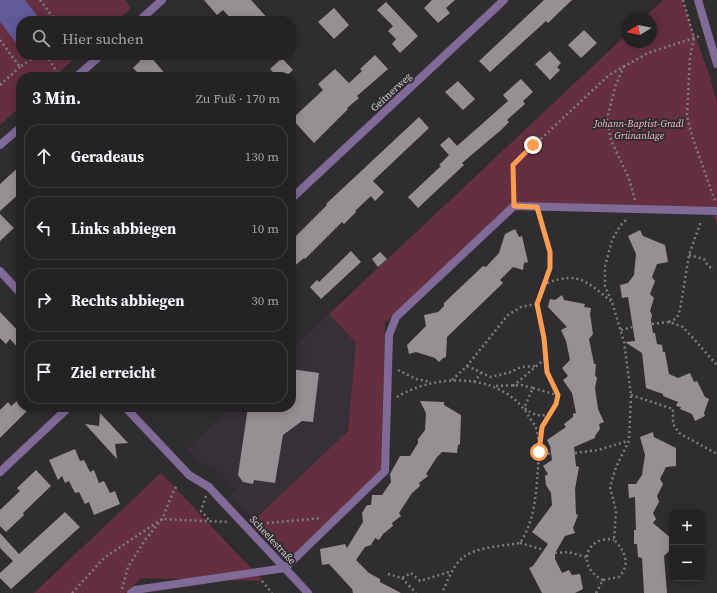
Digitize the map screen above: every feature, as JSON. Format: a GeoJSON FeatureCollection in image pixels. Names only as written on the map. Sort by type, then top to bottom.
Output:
{"type":"FeatureCollection","features":[{"type":"Feature","properties":{"kind":"street"},"geometry":{"type":"LineString","coordinates":[[144,16],[162,0]]}},
{"type":"Feature","properties":{"kind":"street","name":"Geitnerweg"},"geometry":{"type":"LineString","coordinates":[[296,194],[504,0]]}},
{"type":"Feature","properties":{"kind":"street"},"geometry":{"type":"LineString","coordinates":[[698,0],[717,64]]}},
{"type":"Feature","properties":{"kind":"street"},"geometry":{"type":"LineString","coordinates":[[82,72],[95,60]]}},
{"type":"Feature","properties":{"kind":"street"},"geometry":{"type":"LineString","coordinates":[[0,145],[16,131]]}},
{"type":"Feature","properties":{"kind":"street"},"geometry":{"type":"LineString","coordinates":[[131,593],[135,590],[255,574],[285,568],[385,471],[389,335],[396,317],[514,206],[717,211]]}},
{"type":"Feature","properties":{"kind":"street"},"geometry":{"type":"LineString","coordinates":[[0,271],[16,289]]}},
{"type":"Feature","properties":{"kind":"street"},"geometry":{"type":"LineString","coordinates":[[0,472],[64,412]]}},
{"type":"Feature","properties":{"kind":"street","name":"Scheelestraße"},"geometry":{"type":"LineString","coordinates":[[130,412],[189,474],[209,487],[308,593]]}},
{"type":"Feature","properties":{"kind":"path"},"geometry":{"type":"LineString","coordinates":[[40,0],[52,16]]}},
{"type":"Feature","properties":{"kind":"path"},"geometry":{"type":"LineString","coordinates":[[683,0],[694,38],[690,57],[687,116],[692,136],[717,205]]}},
{"type":"Feature","properties":{"kind":"path"},"geometry":{"type":"LineString","coordinates":[[514,206],[513,165],[608,75],[648,54],[694,38]]}},
{"type":"Feature","properties":{"kind":"path"},"geometry":{"type":"LineString","coordinates":[[0,40],[20,67]]}},
{"type":"Feature","properties":{"kind":"path"},"geometry":{"type":"LineString","coordinates":[[0,85],[30,60]]}},
{"type":"Feature","properties":{"kind":"path"},"geometry":{"type":"LineString","coordinates":[[49,60],[57,72]]}},
{"type":"Feature","properties":{"kind":"path"},"geometry":{"type":"LineString","coordinates":[[614,540],[616,511],[610,487],[616,466],[629,441],[631,395],[621,330],[605,286],[606,260],[612,240],[620,226],[637,210],[629,179],[611,140],[607,119],[611,101],[624,66]]}},
{"type":"Feature","properties":{"kind":"path"},"geometry":{"type":"LineString","coordinates":[[520,543],[527,531],[534,509],[542,427],[556,404],[558,395],[547,372],[547,357],[537,304],[546,283],[550,268],[550,252],[537,207]]}},
{"type":"Feature","properties":{"kind":"path"},"geometry":{"type":"LineString","coordinates":[[652,324],[669,322],[677,318],[680,310],[689,254],[704,211]]}},
{"type":"Feature","properties":{"kind":"path"},"geometry":{"type":"LineString","coordinates":[[689,254],[704,259],[708,266],[714,269]]}},
{"type":"Feature","properties":{"kind":"path"},"geometry":{"type":"LineString","coordinates":[[546,283],[562,277],[575,277],[587,282],[612,302]]}},
{"type":"Feature","properties":{"kind":"path"},"geometry":{"type":"LineString","coordinates":[[451,380],[468,366],[508,315],[521,307],[537,304]]}},
{"type":"Feature","properties":{"kind":"path"},"geometry":{"type":"LineString","coordinates":[[669,322],[683,327],[717,365]]}},
{"type":"Feature","properties":{"kind":"path"},"geometry":{"type":"LineString","coordinates":[[621,330],[633,327]]}},
{"type":"Feature","properties":{"kind":"path"},"geometry":{"type":"LineString","coordinates":[[512,386],[547,357]]}},
{"type":"Feature","properties":{"kind":"path"},"geometry":{"type":"LineString","coordinates":[[388,359],[395,369],[416,379],[432,382]]}},
{"type":"Feature","properties":{"kind":"path"},"geometry":{"type":"LineString","coordinates":[[468,366],[491,377],[511,372],[521,367],[536,366]]}},
{"type":"Feature","properties":{"kind":"path"},"geometry":{"type":"LineString","coordinates":[[474,382],[481,373]]}},
{"type":"Feature","properties":{"kind":"path"},"geometry":{"type":"LineString","coordinates":[[387,403],[406,391],[432,382],[451,380],[494,386],[521,385],[558,395]]}},
{"type":"Feature","properties":{"kind":"path"},"geometry":{"type":"LineString","coordinates":[[494,386],[510,394],[524,408],[534,415],[539,417],[550,414]]}},
{"type":"Feature","properties":{"kind":"path"},"geometry":{"type":"LineString","coordinates":[[524,408],[533,388]]}},
{"type":"Feature","properties":{"kind":"path"},"geometry":{"type":"LineString","coordinates":[[631,395],[672,409],[673,424],[679,433],[717,454]]}},
{"type":"Feature","properties":{"kind":"path"},"geometry":{"type":"LineString","coordinates":[[524,408],[536,427],[539,452]]}},
{"type":"Feature","properties":{"kind":"path"},"geometry":{"type":"LineString","coordinates":[[575,452],[598,450],[629,441]]}},
{"type":"Feature","properties":{"kind":"path"},"geometry":{"type":"LineString","coordinates":[[539,452],[551,454]]}},
{"type":"Feature","properties":{"kind":"path"},"geometry":{"type":"LineString","coordinates":[[121,593],[122,581],[128,567],[145,540],[162,519],[177,486]]}},
{"type":"Feature","properties":{"kind":"path"},"geometry":{"type":"LineString","coordinates":[[72,593],[104,558],[162,519],[210,521],[200,511]]}},
{"type":"Feature","properties":{"kind":"path"},"geometry":{"type":"LineString","coordinates":[[242,522],[256,524],[337,516]]}},
{"type":"Feature","properties":{"kind":"path"},"geometry":{"type":"LineString","coordinates":[[610,539],[614,540],[624,552],[626,566],[620,577],[602,580],[594,576],[590,571],[586,557],[588,551],[599,541],[610,539]]}},
{"type":"Feature","properties":{"kind":"path"},"geometry":{"type":"LineString","coordinates":[[442,593],[456,564],[465,556],[481,550],[520,543],[544,550]]}},
{"type":"Feature","properties":{"kind":"path"},"geometry":{"type":"LineString","coordinates":[[555,553],[568,552],[586,557]]}},
{"type":"Feature","properties":{"kind":"path"},"geometry":{"type":"LineString","coordinates":[[402,578],[411,573],[420,581],[453,570]]}},
{"type":"Feature","properties":{"kind":"path"},"geometry":{"type":"LineString","coordinates":[[255,574],[272,593]]}},
{"type":"Feature","properties":{"kind":"path"},"geometry":{"type":"LineString","coordinates":[[388,574],[402,578],[416,593]]}},
{"type":"Feature","properties":{"kind":"path"},"geometry":{"type":"LineString","coordinates":[[596,593],[602,580]]}},
{"type":"Feature","properties":{"kind":"shaded area"},"geometry":{"type":"Polygon","coordinates":[[[0,0],[25,0],[37,16],[16,16],[16,42],[0,22],[0,0]]]}},
{"type":"Feature","properties":{"kind":"shaded area"},"geometry":{"type":"Polygon","coordinates":[[[329,314],[356,343],[348,431],[254,520],[231,495],[236,489],[216,468],[201,463],[187,449],[226,412],[296,412],[296,346],[329,314]]]}},
{"type":"Feature","properties":{"kind":"green space"},"geometry":{"type":"Polygon","coordinates":[[[0,0],[125,0],[131,8],[122,16],[16,16],[16,60],[73,60],[59,72],[16,72],[16,111],[0,125],[0,0]]]}},
{"type":"Feature","properties":{"kind":"green space","name":"Johann-Baptist-Gradl Grünanlage"},"geometry":{"type":"Polygon","coordinates":[[[663,0],[682,0],[708,71],[717,102],[717,225],[712,209],[513,203],[385,323],[381,471],[290,557],[254,520],[348,431],[356,343],[329,314],[621,40],[621,48],[657,48],[657,12],[650,12],[663,0]]]}},
{"type":"Feature","properties":{"kind":"green space"},"geometry":{"type":"Polygon","coordinates":[[[161,473],[263,581],[141,578],[125,593],[34,593],[161,473]]]}},
{"type":"Feature","properties":{"kind":"building"},"geometry":{"type":"Polygon","coordinates":[[[204,0],[251,0],[265,16],[228,16],[223,10],[217,15],[204,0]]]}},
{"type":"Feature","properties":{"kind":"building"},"geometry":{"type":"Polygon","coordinates":[[[432,0],[455,0],[446,8],[450,13],[438,23],[424,8],[432,0]]]}},
{"type":"Feature","properties":{"kind":"building"},"geometry":{"type":"Polygon","coordinates":[[[544,0],[572,0],[548,23],[546,21],[490,72],[479,61],[544,0]]]}},
{"type":"Feature","properties":{"kind":"building"},"geometry":{"type":"Polygon","coordinates":[[[386,2],[418,36],[400,53],[392,44],[396,39],[388,31],[393,26],[377,10],[386,2]]]}},
{"type":"Feature","properties":{"kind":"building"},"geometry":{"type":"Polygon","coordinates":[[[334,8],[349,25],[334,39],[318,22],[334,8]]]}},
{"type":"Feature","properties":{"kind":"building"},"geometry":{"type":"Polygon","coordinates":[[[584,30],[597,43],[581,58],[568,45],[584,30]]]}},
{"type":"Feature","properties":{"kind":"building"},"geometry":{"type":"Polygon","coordinates":[[[550,51],[561,63],[557,67],[560,70],[550,80],[535,64],[550,51]]]}},
{"type":"Feature","properties":{"kind":"building"},"geometry":{"type":"Polygon","coordinates":[[[375,55],[388,69],[357,96],[359,98],[347,108],[348,109],[314,143],[296,123],[296,115],[323,90],[318,84],[335,69],[349,83],[362,71],[360,69],[375,55]]]}},
{"type":"Feature","properties":{"kind":"building"},"geometry":{"type":"Polygon","coordinates":[[[153,60],[164,72],[137,72],[133,68],[140,61],[153,60]]]}},
{"type":"Feature","properties":{"kind":"building"},"geometry":{"type":"Polygon","coordinates":[[[280,60],[284,60],[293,70],[291,72],[273,72],[270,69],[280,60]]]}},
{"type":"Feature","properties":{"kind":"building"},"geometry":{"type":"Polygon","coordinates":[[[521,79],[533,92],[523,101],[525,104],[507,120],[509,122],[501,130],[462,163],[464,165],[418,208],[408,197],[441,166],[439,165],[449,155],[440,145],[449,137],[457,146],[508,101],[503,95],[521,79]]]}},
{"type":"Feature","properties":{"kind":"building"},"geometry":{"type":"Polygon","coordinates":[[[458,81],[475,99],[463,110],[445,92],[458,81]]]}},
{"type":"Feature","properties":{"kind":"building"},"geometry":{"type":"Polygon","coordinates":[[[419,117],[429,128],[373,181],[384,192],[375,201],[371,196],[344,224],[342,222],[305,259],[304,258],[296,265],[296,236],[327,205],[326,204],[419,117]]]}},
{"type":"Feature","properties":{"kind":"building"},"geometry":{"type":"Polygon","coordinates":[[[16,170],[16,197],[0,211],[0,184],[16,170]]]}},
{"type":"Feature","properties":{"kind":"building"},"geometry":{"type":"Polygon","coordinates":[[[0,214],[14,228],[0,241],[0,214]]]}},
{"type":"Feature","properties":{"kind":"building"},"geometry":{"type":"Polygon","coordinates":[[[515,229],[519,237],[522,236],[528,262],[524,263],[523,270],[513,267],[500,280],[503,283],[447,337],[446,357],[439,362],[435,358],[416,352],[409,354],[407,345],[426,326],[424,315],[438,312],[444,306],[444,303],[483,266],[486,267],[499,253],[505,234],[515,229]]]}},
{"type":"Feature","properties":{"kind":"building"},"geometry":{"type":"Polygon","coordinates":[[[640,230],[643,236],[665,245],[668,262],[657,264],[652,277],[655,281],[650,294],[654,298],[650,311],[652,315],[651,320],[653,333],[655,333],[657,344],[662,345],[663,352],[665,352],[669,374],[678,378],[690,373],[694,382],[697,381],[705,397],[709,399],[704,413],[705,416],[695,421],[692,414],[680,409],[681,407],[676,406],[678,402],[663,396],[663,394],[646,388],[642,353],[625,342],[635,341],[628,297],[622,298],[620,285],[628,283],[634,275],[636,254],[628,236],[640,230]]]}},
{"type":"Feature","properties":{"kind":"building"},"geometry":{"type":"Polygon","coordinates":[[[351,251],[361,262],[321,299],[310,287],[317,280],[319,282],[351,251]]]}},
{"type":"Feature","properties":{"kind":"building"},"geometry":{"type":"Polygon","coordinates":[[[380,252],[387,259],[378,267],[372,259],[380,252]]]}},
{"type":"Feature","properties":{"kind":"building"},"geometry":{"type":"Polygon","coordinates":[[[562,295],[564,300],[585,304],[584,307],[591,308],[590,314],[593,334],[589,339],[594,364],[596,364],[595,375],[597,378],[595,388],[598,409],[604,422],[599,424],[600,429],[595,438],[574,447],[576,466],[579,467],[575,489],[576,514],[578,515],[573,528],[575,533],[565,536],[555,553],[555,559],[562,573],[569,570],[572,575],[580,574],[583,589],[575,593],[542,593],[529,568],[533,566],[548,544],[532,532],[552,505],[551,493],[546,485],[545,476],[548,474],[543,466],[552,460],[550,446],[547,440],[566,427],[564,424],[573,417],[573,414],[576,413],[572,393],[563,380],[568,376],[562,368],[570,360],[566,341],[561,330],[567,327],[548,307],[550,299],[555,300],[562,295]]]}},
{"type":"Feature","properties":{"kind":"building"},"geometry":{"type":"Polygon","coordinates":[[[0,312],[16,329],[16,346],[10,339],[6,344],[0,338],[0,312]]]}},
{"type":"Feature","properties":{"kind":"building"},"geometry":{"type":"Polygon","coordinates":[[[296,370],[319,373],[313,422],[302,421],[283,435],[275,483],[254,480],[253,484],[243,482],[238,475],[247,412],[296,412],[296,370]]]}},
{"type":"Feature","properties":{"kind":"building"},"geometry":{"type":"Polygon","coordinates":[[[420,401],[444,402],[444,405],[461,415],[460,444],[458,445],[457,453],[442,452],[437,457],[426,474],[428,476],[419,483],[420,486],[412,493],[399,513],[401,516],[392,523],[393,526],[383,534],[379,540],[375,538],[371,545],[365,547],[356,560],[369,573],[380,579],[380,582],[401,593],[353,593],[352,589],[329,564],[322,565],[320,549],[345,544],[347,548],[363,522],[362,513],[367,505],[371,505],[372,495],[382,495],[391,482],[390,474],[400,456],[410,456],[418,443],[418,439],[425,430],[426,413],[420,401]]]}},
{"type":"Feature","properties":{"kind":"building"},"geometry":{"type":"Polygon","coordinates":[[[8,402],[11,406],[16,402],[16,412],[26,412],[0,438],[0,410],[8,402]]]}},
{"type":"Feature","properties":{"kind":"building"},"geometry":{"type":"Polygon","coordinates":[[[100,413],[128,443],[115,444],[117,459],[85,424],[99,426],[100,413]]]}},
{"type":"Feature","properties":{"kind":"building"},"geometry":{"type":"Polygon","coordinates":[[[653,432],[654,437],[676,448],[676,466],[666,467],[660,479],[663,484],[657,496],[659,502],[653,513],[656,519],[653,523],[669,536],[669,551],[664,556],[667,593],[644,593],[642,558],[638,557],[637,544],[634,544],[634,530],[636,530],[635,497],[629,498],[628,484],[636,484],[642,475],[645,455],[640,437],[653,432]]]}},
{"type":"Feature","properties":{"kind":"building"},"geometry":{"type":"Polygon","coordinates":[[[75,449],[80,461],[84,460],[90,472],[94,470],[99,483],[104,481],[110,493],[115,491],[120,504],[94,515],[89,502],[85,504],[79,492],[75,493],[69,481],[65,483],[62,476],[58,480],[49,460],[75,449]]]}},
{"type":"Feature","properties":{"kind":"building"},"geometry":{"type":"Polygon","coordinates":[[[36,470],[51,486],[6,532],[0,526],[0,510],[20,491],[17,488],[36,470]]]}},
{"type":"Feature","properties":{"kind":"building"},"geometry":{"type":"Polygon","coordinates":[[[65,512],[80,527],[11,589],[0,578],[0,573],[13,561],[0,548],[0,533],[19,554],[65,512]]]}},
{"type":"Feature","properties":{"kind":"route"},"geometry":{"type":"LineString","coordinates":[[533,145],[513,165],[514,206],[537,207],[550,252],[550,268],[546,283],[537,304],[547,357],[547,372],[558,395],[556,404],[542,427],[539,452]]}}]}
